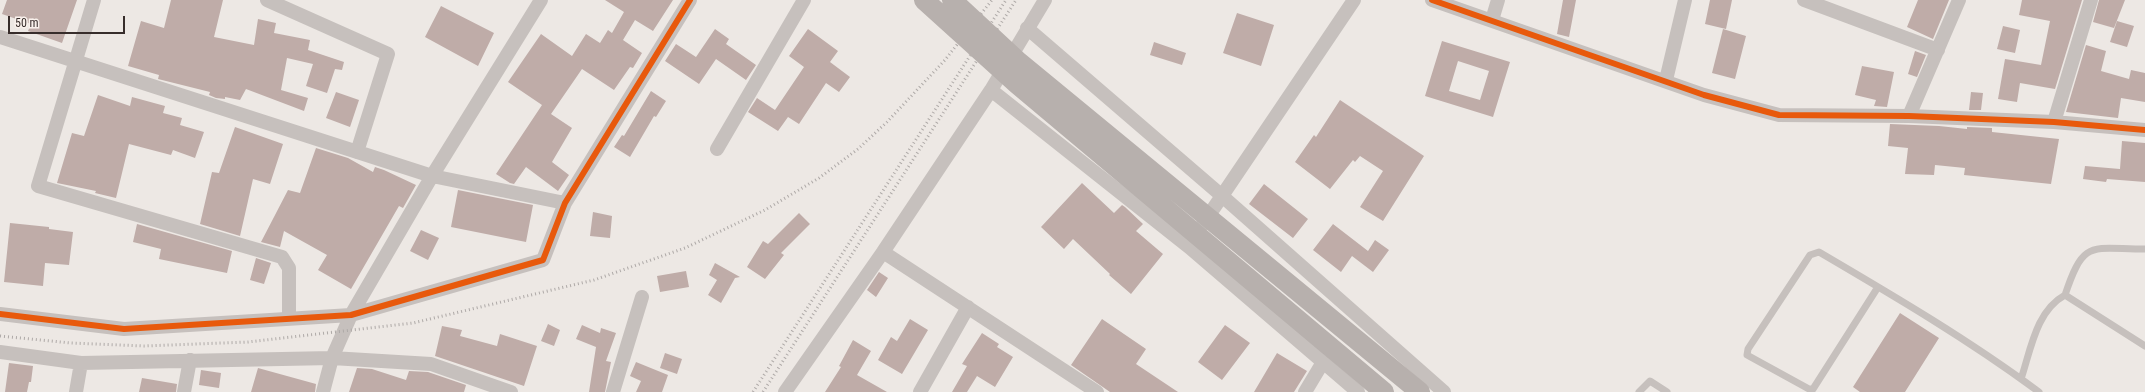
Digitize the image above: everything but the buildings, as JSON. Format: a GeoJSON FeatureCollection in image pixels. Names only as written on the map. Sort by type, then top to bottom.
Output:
{"type":"FeatureCollection","features":[{"type":"Feature","properties":{"kind":"main road"},"geometry":{"type":"LineString","coordinates":[[924,0],[1017,84],[1384,392]]}},
{"type":"Feature","properties":{"kind":"main road"},"geometry":{"type":"LineString","coordinates":[[952,0],[1031,72],[1420,392]]}},
{"type":"Feature","properties":{"kind":"street"},"geometry":{"type":"LineString","coordinates":[[94,0],[38,186],[282,257],[289,268],[289,318]]}},
{"type":"Feature","properties":{"kind":"street"},"geometry":{"type":"LineString","coordinates":[[267,0],[388,54],[357,152]]}},
{"type":"Feature","properties":{"kind":"street"},"geometry":{"type":"LineString","coordinates":[[323,392],[332,358],[351,315],[432,176],[541,0]]}},
{"type":"Feature","properties":{"kind":"street"},"geometry":{"type":"LineString","coordinates":[[0,314],[124,329],[351,315],[542,260],[565,203],[690,0]]}},
{"type":"Feature","properties":{"kind":"street"},"geometry":{"type":"LineString","coordinates":[[717,149],[804,0]]}},
{"type":"Feature","properties":{"kind":"street"},"geometry":{"type":"LineString","coordinates":[[786,392],[883,252],[991,90],[1045,0]]}},
{"type":"Feature","properties":{"kind":"street"},"geometry":{"type":"LineString","coordinates":[[1189,247],[1221,196],[1354,0]]}},
{"type":"Feature","properties":{"kind":"street"},"geometry":{"type":"LineString","coordinates":[[1432,0],[1666,80],[1704,95],[1779,115],[1909,116],[2054,122],[2145,130]]}},
{"type":"Feature","properties":{"kind":"street"},"geometry":{"type":"LineString","coordinates":[[1492,20],[1498,0]]}},
{"type":"Feature","properties":{"kind":"street"},"geometry":{"type":"LineString","coordinates":[[1666,80],[1685,0]]}},
{"type":"Feature","properties":{"kind":"street"},"geometry":{"type":"LineString","coordinates":[[1804,0],[1938,50]]}},
{"type":"Feature","properties":{"kind":"street"},"geometry":{"type":"LineString","coordinates":[[1909,116],[1960,0]]}},
{"type":"Feature","properties":{"kind":"street"},"geometry":{"type":"LineString","coordinates":[[2054,122],[2091,0]]}},
{"type":"Feature","properties":{"kind":"street"},"geometry":{"type":"LineString","coordinates":[[1027,28],[1444,392]]}},
{"type":"Feature","properties":{"kind":"street"},"geometry":{"type":"LineString","coordinates":[[0,37],[432,176],[565,203]]}},
{"type":"Feature","properties":{"kind":"street"},"geometry":{"type":"LineString","coordinates":[[991,90],[1189,247],[1358,392]]}},
{"type":"Feature","properties":{"kind":"street"},"geometry":{"type":"LineString","coordinates":[[883,252],[1097,392]]}},
{"type":"Feature","properties":{"kind":"street"},"geometry":{"type":"LineString","coordinates":[[613,392],[642,297]]}},
{"type":"Feature","properties":{"kind":"street"},"geometry":{"type":"LineString","coordinates":[[920,392],[968,307]]}},
{"type":"Feature","properties":{"kind":"street"},"geometry":{"type":"LineString","coordinates":[[0,352],[81,363],[332,358],[431,364],[478,386],[511,392]]}},
{"type":"Feature","properties":{"kind":"street"},"geometry":{"type":"LineString","coordinates":[[184,392],[190,360]]}},
{"type":"Feature","properties":{"kind":"street"},"geometry":{"type":"LineString","coordinates":[[1305,392],[1323,362]]}},
{"type":"Feature","properties":{"kind":"street"},"geometry":{"type":"LineString","coordinates":[[76,392],[81,363]]}},
{"type":"Feature","properties":{"kind":"lane"},"geometry":{"type":"LineString","coordinates":[[2021,378],[2043,315],[2056,300],[2065,295],[2078,260],[2084,254],[2093,249],[2145,249]]}},
{"type":"Feature","properties":{"kind":"lane"},"geometry":{"type":"LineString","coordinates":[[1878,287],[1813,389],[1809,389],[1747,355],[1748,348],[1811,253],[1819,252],[1878,287],[1934,321],[2021,378],[2039,392]]}},
{"type":"Feature","properties":{"kind":"lane"},"geometry":{"type":"LineString","coordinates":[[2065,295],[2145,346]]}},
{"type":"Feature","properties":{"kind":"lane"},"geometry":{"type":"LineString","coordinates":[[1639,392],[1650,381],[1667,392]]}},
{"type":"Feature","properties":{"kind":"railway"},"geometry":{"type":"LineString","coordinates":[[0,336],[71,343],[144,346],[248,342],[413,323],[594,280],[685,248],[765,210],[819,178],[858,149],[887,122],[945,60],[992,0]]}},
{"type":"Feature","properties":{"kind":"railway"},"geometry":{"type":"LineString","coordinates":[[753,392],[1006,0]]}},
{"type":"Feature","properties":{"kind":"railway"},"geometry":{"type":"LineString","coordinates":[[763,392],[1016,0]]}},
{"type":"Feature","properties":{"kind":"cycle path"},"geometry":{"type":"LineString","coordinates":[[0,314],[124,329],[351,315],[543,260],[565,203],[690,0]]}},
{"type":"Feature","properties":{"kind":"cycle path"},"geometry":{"type":"LineString","coordinates":[[1432,0],[1704,95],[1779,115],[1909,116],[2054,122],[2145,130]]}}]}
